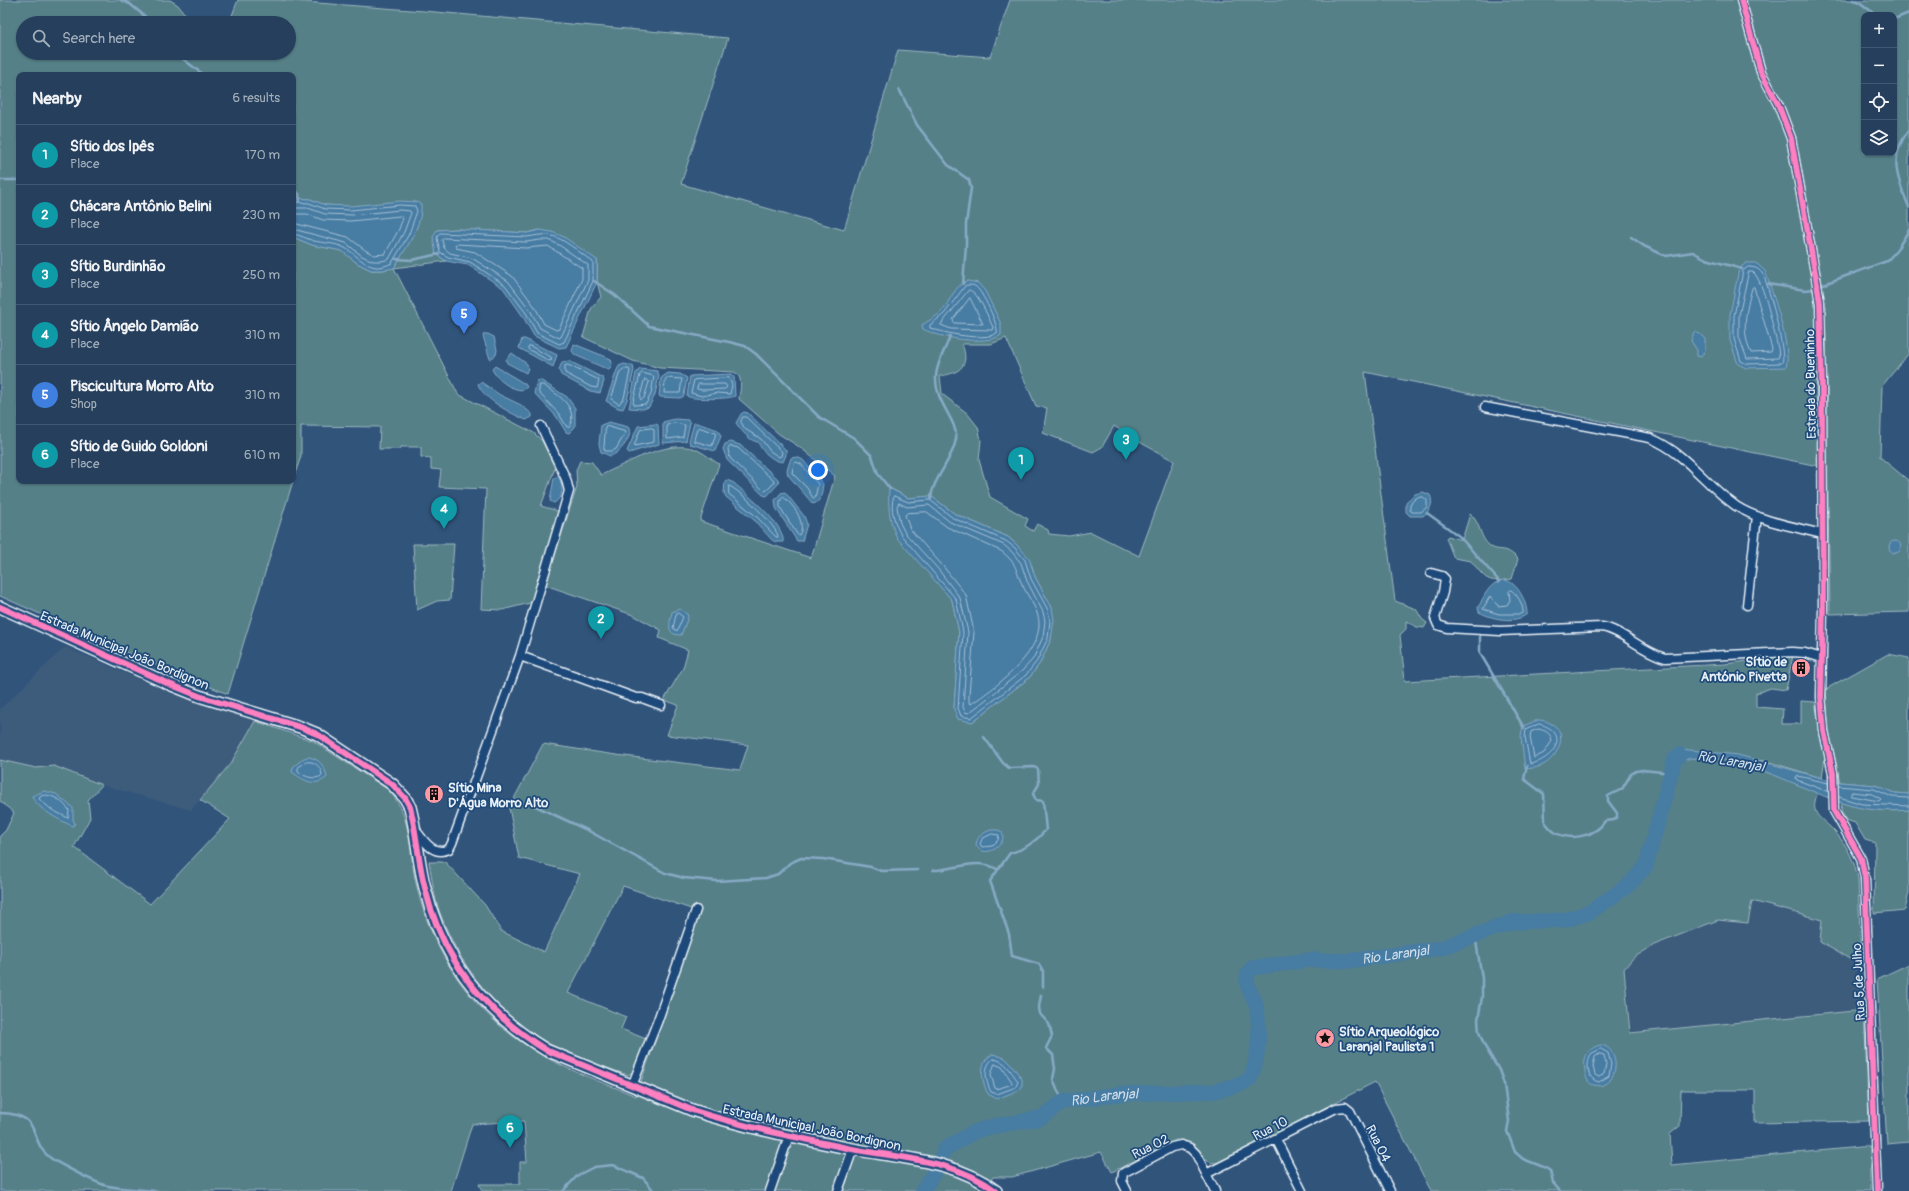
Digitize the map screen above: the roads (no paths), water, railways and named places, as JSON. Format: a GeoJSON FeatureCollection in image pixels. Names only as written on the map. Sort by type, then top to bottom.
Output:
{"type":"FeatureCollection","features":[{"type":"Feature","properties":{"kind":"main road","name":"Estrada Municipal João Bordignon"},"geometry":{"type":"LineString","coordinates":[[0,607],[169,684],[199,696],[300,727],[317,734],[344,751],[399,791],[410,807],[425,889],[432,914],[454,962],[466,981],[484,1002],[530,1040],[557,1056],[699,1113],[789,1136],[950,1168],[977,1179],[996,1191]]}},
{"type":"Feature","properties":{"kind":"street","name":"Estrada do Bueninho"},"geometry":{"type":"LineString","coordinates":[[1741,0],[1761,72],[1778,104],[1791,138],[1810,238],[1820,303],[1822,534],[1821,697],[1824,731],[1833,780]]}},
{"type":"Feature","properties":{"kind":"street"},"geometry":{"type":"LineString","coordinates":[[1485,407],[1650,438],[1666,445],[1679,454],[1735,506],[1757,516],[1822,534]]}},
{"type":"Feature","properties":{"kind":"street"},"geometry":{"type":"LineString","coordinates":[[414,827],[432,849],[436,851],[445,851],[452,843],[520,656],[569,491],[566,479],[541,426]]}},
{"type":"Feature","properties":{"kind":"street"},"geometry":{"type":"LineString","coordinates":[[1747,605],[1757,516]]}},
{"type":"Feature","properties":{"kind":"street"},"geometry":{"type":"LineString","coordinates":[[1431,573],[1442,576],[1445,579],[1443,592],[1435,618],[1438,624],[1447,628],[1500,631],[1602,627],[1612,629],[1648,652],[1665,658],[1792,652],[1805,653],[1822,658]]}},
{"type":"Feature","properties":{"kind":"street"},"geometry":{"type":"LineString","coordinates":[[520,656],[636,698],[642,698],[661,705]]}},
{"type":"Feature","properties":{"kind":"street","name":"Rua 5 de Julho"},"geometry":{"type":"LineString","coordinates":[[1833,780],[1834,811],[1861,858],[1865,878],[1877,1191]]}},
{"type":"Feature","properties":{"kind":"street"},"geometry":{"type":"LineString","coordinates":[[632,1086],[658,1020],[696,910]]}},
{"type":"Feature","properties":{"kind":"street","name":"Rua 10"},"geometry":{"type":"LineString","coordinates":[[1206,1174],[1336,1108],[1345,1107]]}},
{"type":"Feature","properties":{"kind":"street","name":"Rua 04"},"geometry":{"type":"LineString","coordinates":[[1345,1107],[1350,1111],[1390,1191]]}},
{"type":"Feature","properties":{"kind":"street"},"geometry":{"type":"LineString","coordinates":[[770,1191],[789,1136]]}},
{"type":"Feature","properties":{"kind":"street"},"geometry":{"type":"LineString","coordinates":[[1276,1139],[1302,1191]]}},
{"type":"Feature","properties":{"kind":"street","name":"Rua 02"},"geometry":{"type":"LineString","coordinates":[[1128,1191],[1122,1177],[1127,1170],[1172,1147],[1181,1145],[1190,1148],[1196,1154],[1215,1191]]}},
{"type":"Feature","properties":{"kind":"street"},"geometry":{"type":"LineString","coordinates":[[838,1191],[853,1149]]}},
{"type":"Feature","properties":{"kind":"water"},"geometry":{"type":"Polygon","coordinates":[[[296,198],[310,199],[325,205],[351,206],[400,201],[417,202],[421,205],[421,213],[416,229],[394,268],[371,270],[357,263],[342,251],[312,245],[296,238],[296,198]]]}},
{"type":"Feature","properties":{"kind":"water"},"geometry":{"type":"Polygon","coordinates":[[[457,229],[527,233],[540,230],[552,232],[564,237],[597,260],[597,282],[566,347],[559,348],[534,336],[522,315],[503,288],[468,265],[446,261],[436,254],[433,237],[437,230],[457,229]]]}},
{"type":"Feature","properties":{"kind":"water"},"geometry":{"type":"Polygon","coordinates":[[[1746,263],[1756,263],[1765,271],[1784,334],[1787,358],[1786,367],[1746,368],[1738,364],[1730,340],[1730,315],[1739,269],[1746,263]]]}},
{"type":"Feature","properties":{"kind":"water"},"geometry":{"type":"Polygon","coordinates":[[[968,281],[978,283],[985,291],[1001,324],[1001,335],[985,340],[962,340],[923,329],[922,325],[941,312],[956,289],[968,281]]]}},
{"type":"Feature","properties":{"kind":"water"},"geometry":{"type":"Polygon","coordinates":[[[1694,332],[1700,334],[1705,339],[1705,350],[1701,357],[1697,356],[1697,350],[1691,341],[1694,332]]]}},
{"type":"Feature","properties":{"kind":"water"},"geometry":{"type":"Polygon","coordinates":[[[484,334],[494,337],[497,350],[496,355],[490,359],[483,336],[484,334]]]}},
{"type":"Feature","properties":{"kind":"water"},"geometry":{"type":"Polygon","coordinates":[[[522,339],[525,339],[557,355],[553,367],[519,348],[522,339]]]}},
{"type":"Feature","properties":{"kind":"water"},"geometry":{"type":"Polygon","coordinates":[[[574,344],[611,359],[612,364],[609,370],[575,355],[572,351],[574,344]]]}},
{"type":"Feature","properties":{"kind":"water"},"geometry":{"type":"Polygon","coordinates":[[[512,353],[527,364],[528,368],[526,373],[507,363],[506,360],[512,353]]]}},
{"type":"Feature","properties":{"kind":"water"},"geometry":{"type":"Polygon","coordinates":[[[569,361],[603,378],[604,381],[600,393],[590,391],[561,375],[559,370],[562,362],[569,361]]]}},
{"type":"Feature","properties":{"kind":"water"},"geometry":{"type":"Polygon","coordinates":[[[624,364],[633,366],[634,370],[627,400],[623,409],[618,408],[606,401],[617,370],[619,366],[624,364]]]}},
{"type":"Feature","properties":{"kind":"water"},"geometry":{"type":"Polygon","coordinates":[[[495,366],[525,384],[527,387],[523,390],[518,390],[505,384],[494,373],[492,369],[495,366]]]}},
{"type":"Feature","properties":{"kind":"water"},"geometry":{"type":"Polygon","coordinates":[[[640,369],[657,371],[659,375],[655,395],[649,407],[643,409],[629,408],[636,373],[640,369]]]}},
{"type":"Feature","properties":{"kind":"water"},"geometry":{"type":"Polygon","coordinates":[[[668,373],[680,374],[687,378],[684,396],[680,398],[660,397],[661,378],[668,373]]]}},
{"type":"Feature","properties":{"kind":"water"},"geometry":{"type":"Polygon","coordinates":[[[731,374],[734,377],[735,396],[711,399],[687,396],[690,376],[731,374]]]}},
{"type":"Feature","properties":{"kind":"water"},"geometry":{"type":"Polygon","coordinates":[[[540,380],[567,397],[575,408],[575,427],[569,433],[566,432],[556,416],[534,393],[537,381],[540,380]]]}},
{"type":"Feature","properties":{"kind":"water"},"geometry":{"type":"Polygon","coordinates":[[[481,382],[500,395],[521,405],[532,414],[532,417],[526,420],[499,405],[481,390],[478,384],[481,382]]]}},
{"type":"Feature","properties":{"kind":"water"},"geometry":{"type":"Polygon","coordinates":[[[744,412],[748,413],[786,450],[786,455],[783,462],[779,462],[768,455],[758,442],[748,437],[740,429],[736,423],[741,414],[744,412]]]}},
{"type":"Feature","properties":{"kind":"water"},"geometry":{"type":"Polygon","coordinates":[[[675,419],[688,420],[690,423],[686,441],[663,443],[663,422],[675,419]]]}},
{"type":"Feature","properties":{"kind":"water"},"geometry":{"type":"Polygon","coordinates":[[[609,422],[628,427],[630,431],[630,435],[623,446],[617,453],[610,456],[601,452],[599,444],[601,425],[609,422]]]}},
{"type":"Feature","properties":{"kind":"water"},"geometry":{"type":"Polygon","coordinates":[[[694,423],[718,430],[721,436],[715,451],[690,444],[689,441],[694,423]]]}},
{"type":"Feature","properties":{"kind":"water"},"geometry":{"type":"Polygon","coordinates":[[[658,425],[659,444],[629,453],[627,451],[638,426],[658,425]]]}},
{"type":"Feature","properties":{"kind":"water"},"geometry":{"type":"Polygon","coordinates":[[[731,442],[740,445],[778,479],[779,483],[767,496],[763,495],[727,460],[723,449],[725,444],[731,442]]]}},
{"type":"Feature","properties":{"kind":"water"},"geometry":{"type":"Polygon","coordinates":[[[797,457],[803,460],[823,484],[820,499],[816,503],[813,504],[788,475],[787,470],[791,458],[797,457]]]}},
{"type":"Feature","properties":{"kind":"water"},"geometry":{"type":"Polygon","coordinates":[[[557,476],[559,477],[562,492],[560,498],[554,503],[550,501],[554,478],[557,476]]]}},
{"type":"Feature","properties":{"kind":"water"},"geometry":{"type":"Polygon","coordinates":[[[727,480],[734,483],[764,510],[778,527],[782,535],[783,542],[776,542],[772,540],[754,520],[726,497],[724,493],[725,481],[727,480]]]}},
{"type":"Feature","properties":{"kind":"water"},"geometry":{"type":"Polygon","coordinates":[[[889,488],[908,498],[931,496],[955,514],[1008,537],[1029,558],[1035,577],[1052,608],[1054,620],[1051,639],[1040,663],[1029,678],[972,722],[958,719],[954,709],[959,632],[952,600],[897,538],[890,514],[889,488]]]}},
{"type":"Feature","properties":{"kind":"water"},"geometry":{"type":"Polygon","coordinates":[[[785,492],[804,516],[807,524],[802,541],[797,541],[776,508],[775,500],[781,493],[785,492]]]}},
{"type":"Feature","properties":{"kind":"water"},"geometry":{"type":"Polygon","coordinates":[[[1423,492],[1430,495],[1432,501],[1428,511],[1423,516],[1410,516],[1406,512],[1406,502],[1415,494],[1423,492]]]}},
{"type":"Feature","properties":{"kind":"water"},"geometry":{"type":"Polygon","coordinates":[[[1893,541],[1897,541],[1901,547],[1897,553],[1893,553],[1889,549],[1889,545],[1893,541]]]}},
{"type":"Feature","properties":{"kind":"water"},"geometry":{"type":"Polygon","coordinates":[[[1505,580],[1510,582],[1518,589],[1527,609],[1527,614],[1510,620],[1490,617],[1479,612],[1478,608],[1491,586],[1505,580]]]}},
{"type":"Feature","properties":{"kind":"water"},"geometry":{"type":"Polygon","coordinates":[[[680,609],[687,614],[688,617],[681,635],[673,633],[670,628],[672,612],[680,609]]]}},
{"type":"Feature","properties":{"kind":"water"},"geometry":{"type":"Polygon","coordinates":[[[1538,720],[1543,720],[1556,727],[1560,733],[1561,739],[1556,752],[1547,763],[1539,767],[1525,769],[1521,736],[1523,726],[1538,720]]]}},
{"type":"Feature","properties":{"kind":"water"},"geometry":{"type":"Polygon","coordinates":[[[1680,749],[1738,755],[1822,778],[1840,782],[1875,785],[1894,793],[1909,794],[1909,810],[1875,810],[1842,803],[1762,770],[1740,763],[1719,759],[1698,758],[1679,761],[1671,773],[1670,757],[1674,752],[1680,749]]]}},
{"type":"Feature","properties":{"kind":"water"},"geometry":{"type":"Polygon","coordinates":[[[309,757],[319,762],[325,770],[327,777],[323,780],[318,782],[309,782],[292,772],[293,767],[304,758],[309,757]]]}},
{"type":"Feature","properties":{"kind":"water"},"geometry":{"type":"Polygon","coordinates":[[[44,791],[56,794],[73,808],[73,820],[75,823],[73,826],[50,814],[34,801],[32,796],[44,791]]]}},
{"type":"Feature","properties":{"kind":"water"},"geometry":{"type":"Polygon","coordinates":[[[991,830],[998,830],[1002,832],[1003,837],[1001,842],[994,849],[989,851],[979,849],[976,845],[979,837],[991,830]]]}},
{"type":"Feature","properties":{"kind":"water"},"geometry":{"type":"Polygon","coordinates":[[[1601,1045],[1608,1048],[1613,1054],[1615,1069],[1608,1082],[1602,1085],[1594,1085],[1587,1079],[1584,1066],[1588,1052],[1591,1049],[1601,1045]]]}},
{"type":"Feature","properties":{"kind":"water"},"geometry":{"type":"Polygon","coordinates":[[[993,1054],[1005,1058],[1022,1079],[1022,1087],[1019,1090],[997,1099],[988,1094],[984,1084],[982,1072],[985,1062],[993,1054]]]}},
{"type":"Feature","properties":{"kind":"waterway"},"geometry":{"type":"LineString","coordinates":[[121,0],[130,4],[145,16]]}},
{"type":"Feature","properties":{"kind":"waterway"},"geometry":{"type":"LineString","coordinates":[[1853,0],[1858,1],[1872,12]]}},
{"type":"Feature","properties":{"kind":"waterway"},"geometry":{"type":"LineString","coordinates":[[1897,18],[1909,13]]}},
{"type":"Feature","properties":{"kind":"waterway"},"geometry":{"type":"LineString","coordinates":[[184,60],[200,72]]}},
{"type":"Feature","properties":{"kind":"waterway"},"geometry":{"type":"LineString","coordinates":[[899,89],[917,125],[948,165],[969,180],[971,188],[966,224],[963,284]]}},
{"type":"Feature","properties":{"kind":"waterway"},"geometry":{"type":"LineString","coordinates":[[1909,130],[1898,149],[1897,158],[1898,177],[1909,207]]}},
{"type":"Feature","properties":{"kind":"waterway"},"geometry":{"type":"LineString","coordinates":[[0,180],[16,180]]}},
{"type":"Feature","properties":{"kind":"waterway"},"geometry":{"type":"LineString","coordinates":[[296,190],[299,194],[300,202]]}},
{"type":"Feature","properties":{"kind":"waterway"},"geometry":{"type":"LineString","coordinates":[[1821,285],[1887,261],[1896,251],[1909,230]]}},
{"type":"Feature","properties":{"kind":"waterway"},"geometry":{"type":"LineString","coordinates":[[1631,237],[1644,246],[1666,256],[1693,252],[1706,259],[1742,269]]}},
{"type":"Feature","properties":{"kind":"waterway"},"geometry":{"type":"LineString","coordinates":[[396,259],[412,260],[439,254]]}},
{"type":"Feature","properties":{"kind":"waterway"},"geometry":{"type":"LineString","coordinates":[[594,281],[615,295],[649,326],[745,346],[756,354],[819,417],[854,438],[872,456],[878,474],[890,489]]}},
{"type":"Feature","properties":{"kind":"waterway"},"geometry":{"type":"LineString","coordinates":[[1768,284],[1805,290],[1814,289]]}},
{"type":"Feature","properties":{"kind":"waterway"},"geometry":{"type":"LineString","coordinates":[[931,499],[935,484],[951,454],[956,439],[956,432],[936,385],[938,365],[950,336]]}},
{"type":"Feature","properties":{"kind":"waterway"},"geometry":{"type":"LineString","coordinates":[[1427,513],[1459,536],[1499,581],[1498,583]]}},
{"type":"Feature","properties":{"kind":"waterway"},"geometry":{"type":"LineString","coordinates":[[1480,634],[1480,653],[1524,728]]}},
{"type":"Feature","properties":{"kind":"waterway"},"geometry":{"type":"LineString","coordinates":[[984,737],[1003,763],[1009,768],[1034,767],[1038,769],[1039,784],[1033,794],[1036,800],[1043,801],[1046,830],[1030,844],[1020,850],[1010,853],[990,881],[1009,934],[1012,956],[1039,964],[1043,971],[1043,987]]}},
{"type":"Feature","properties":{"kind":"waterway","name":"Rio Laranjal"},"geometry":{"type":"LineString","coordinates":[[922,1191],[932,1176],[945,1149],[974,1132],[989,1127],[1041,1118],[1063,1102],[1119,1094],[1215,1091],[1241,1084],[1250,1079],[1257,1052],[1259,1033],[1256,1005],[1247,982],[1249,972],[1252,968],[1309,960],[1347,961],[1441,948],[1512,922],[1565,920],[1590,912],[1630,884],[1646,866],[1675,758],[1680,755]]}},
{"type":"Feature","properties":{"kind":"waterway"},"geometry":{"type":"LineString","coordinates":[[1527,766],[1524,779],[1544,794],[1545,822],[1555,832],[1569,837],[1583,836],[1596,830],[1605,821],[1614,820],[1617,817],[1617,813],[1608,801],[1608,796],[1622,789],[1631,774],[1636,771],[1643,770],[1671,773]]}},
{"type":"Feature","properties":{"kind":"waterway"},"geometry":{"type":"LineString","coordinates":[[531,804],[587,830],[665,873],[684,878],[717,881],[766,878],[778,874],[790,863],[801,858],[823,859],[871,867],[881,871],[918,870]]}},
{"type":"Feature","properties":{"kind":"waterway"},"geometry":{"type":"LineString","coordinates":[[933,870],[974,864],[982,864],[997,869]]}},
{"type":"Feature","properties":{"kind":"waterway"},"geometry":{"type":"LineString","coordinates":[[1475,935],[1482,978],[1482,997],[1478,1020],[1479,1032],[1484,1045],[1499,1070],[1504,1084],[1509,1121],[1507,1131],[1515,1152],[1523,1159],[1550,1171],[1553,1183],[1560,1191]]}},
{"type":"Feature","properties":{"kind":"waterway"},"geometry":{"type":"LineString","coordinates":[[1041,995],[1039,1007],[1040,1014],[1049,1024],[1052,1036],[1046,1048],[1053,1055],[1055,1069],[1053,1079],[1063,1102]]}},
{"type":"Feature","properties":{"kind":"waterway"},"geometry":{"type":"LineString","coordinates":[[0,1113],[24,1118],[30,1124],[40,1146],[46,1154],[55,1161],[82,1175],[108,1186],[154,1191]]}},
{"type":"Feature","properties":{"kind":"waterway"},"geometry":{"type":"LineString","coordinates":[[563,1191],[578,1175],[594,1167],[613,1165],[643,1178],[654,1191]]}},
{"type":"Feature","properties":{"kind":"place","name":"Piscicultura Morro Alto"},"geometry":{"type":"Point","coordinates":[464,334]}},
{"type":"Feature","properties":{"kind":"place","name":"Sítio Burdinhão"},"geometry":{"type":"Point","coordinates":[1126,460]}},
{"type":"Feature","properties":{"kind":"place","name":"Sítio dos Ipês"},"geometry":{"type":"Point","coordinates":[1021,480]}},
{"type":"Feature","properties":{"kind":"place","name":"Sítio Ângelo Damião"},"geometry":{"type":"Point","coordinates":[444,529]}},
{"type":"Feature","properties":{"kind":"place","name":"Chácara Antônio Belini"},"geometry":{"type":"Point","coordinates":[601,639]}},
{"type":"Feature","properties":{"kind":"place","name":"Sítio de António Pivetta"},"geometry":{"type":"Point","coordinates":[1801,668]}},
{"type":"Feature","properties":{"kind":"place","name":"Sítio Mina D'Água Morro Alto"},"geometry":{"type":"Point","coordinates":[434,794]}},
{"type":"Feature","properties":{"kind":"place","name":"Sítio Arqueológico Laranjal Paulista 1"},"geometry":{"type":"Point","coordinates":[1325,1038]}},
{"type":"Feature","properties":{"kind":"place","name":"Sítio de Guido Goldoni"},"geometry":{"type":"Point","coordinates":[510,1148]}}]}
